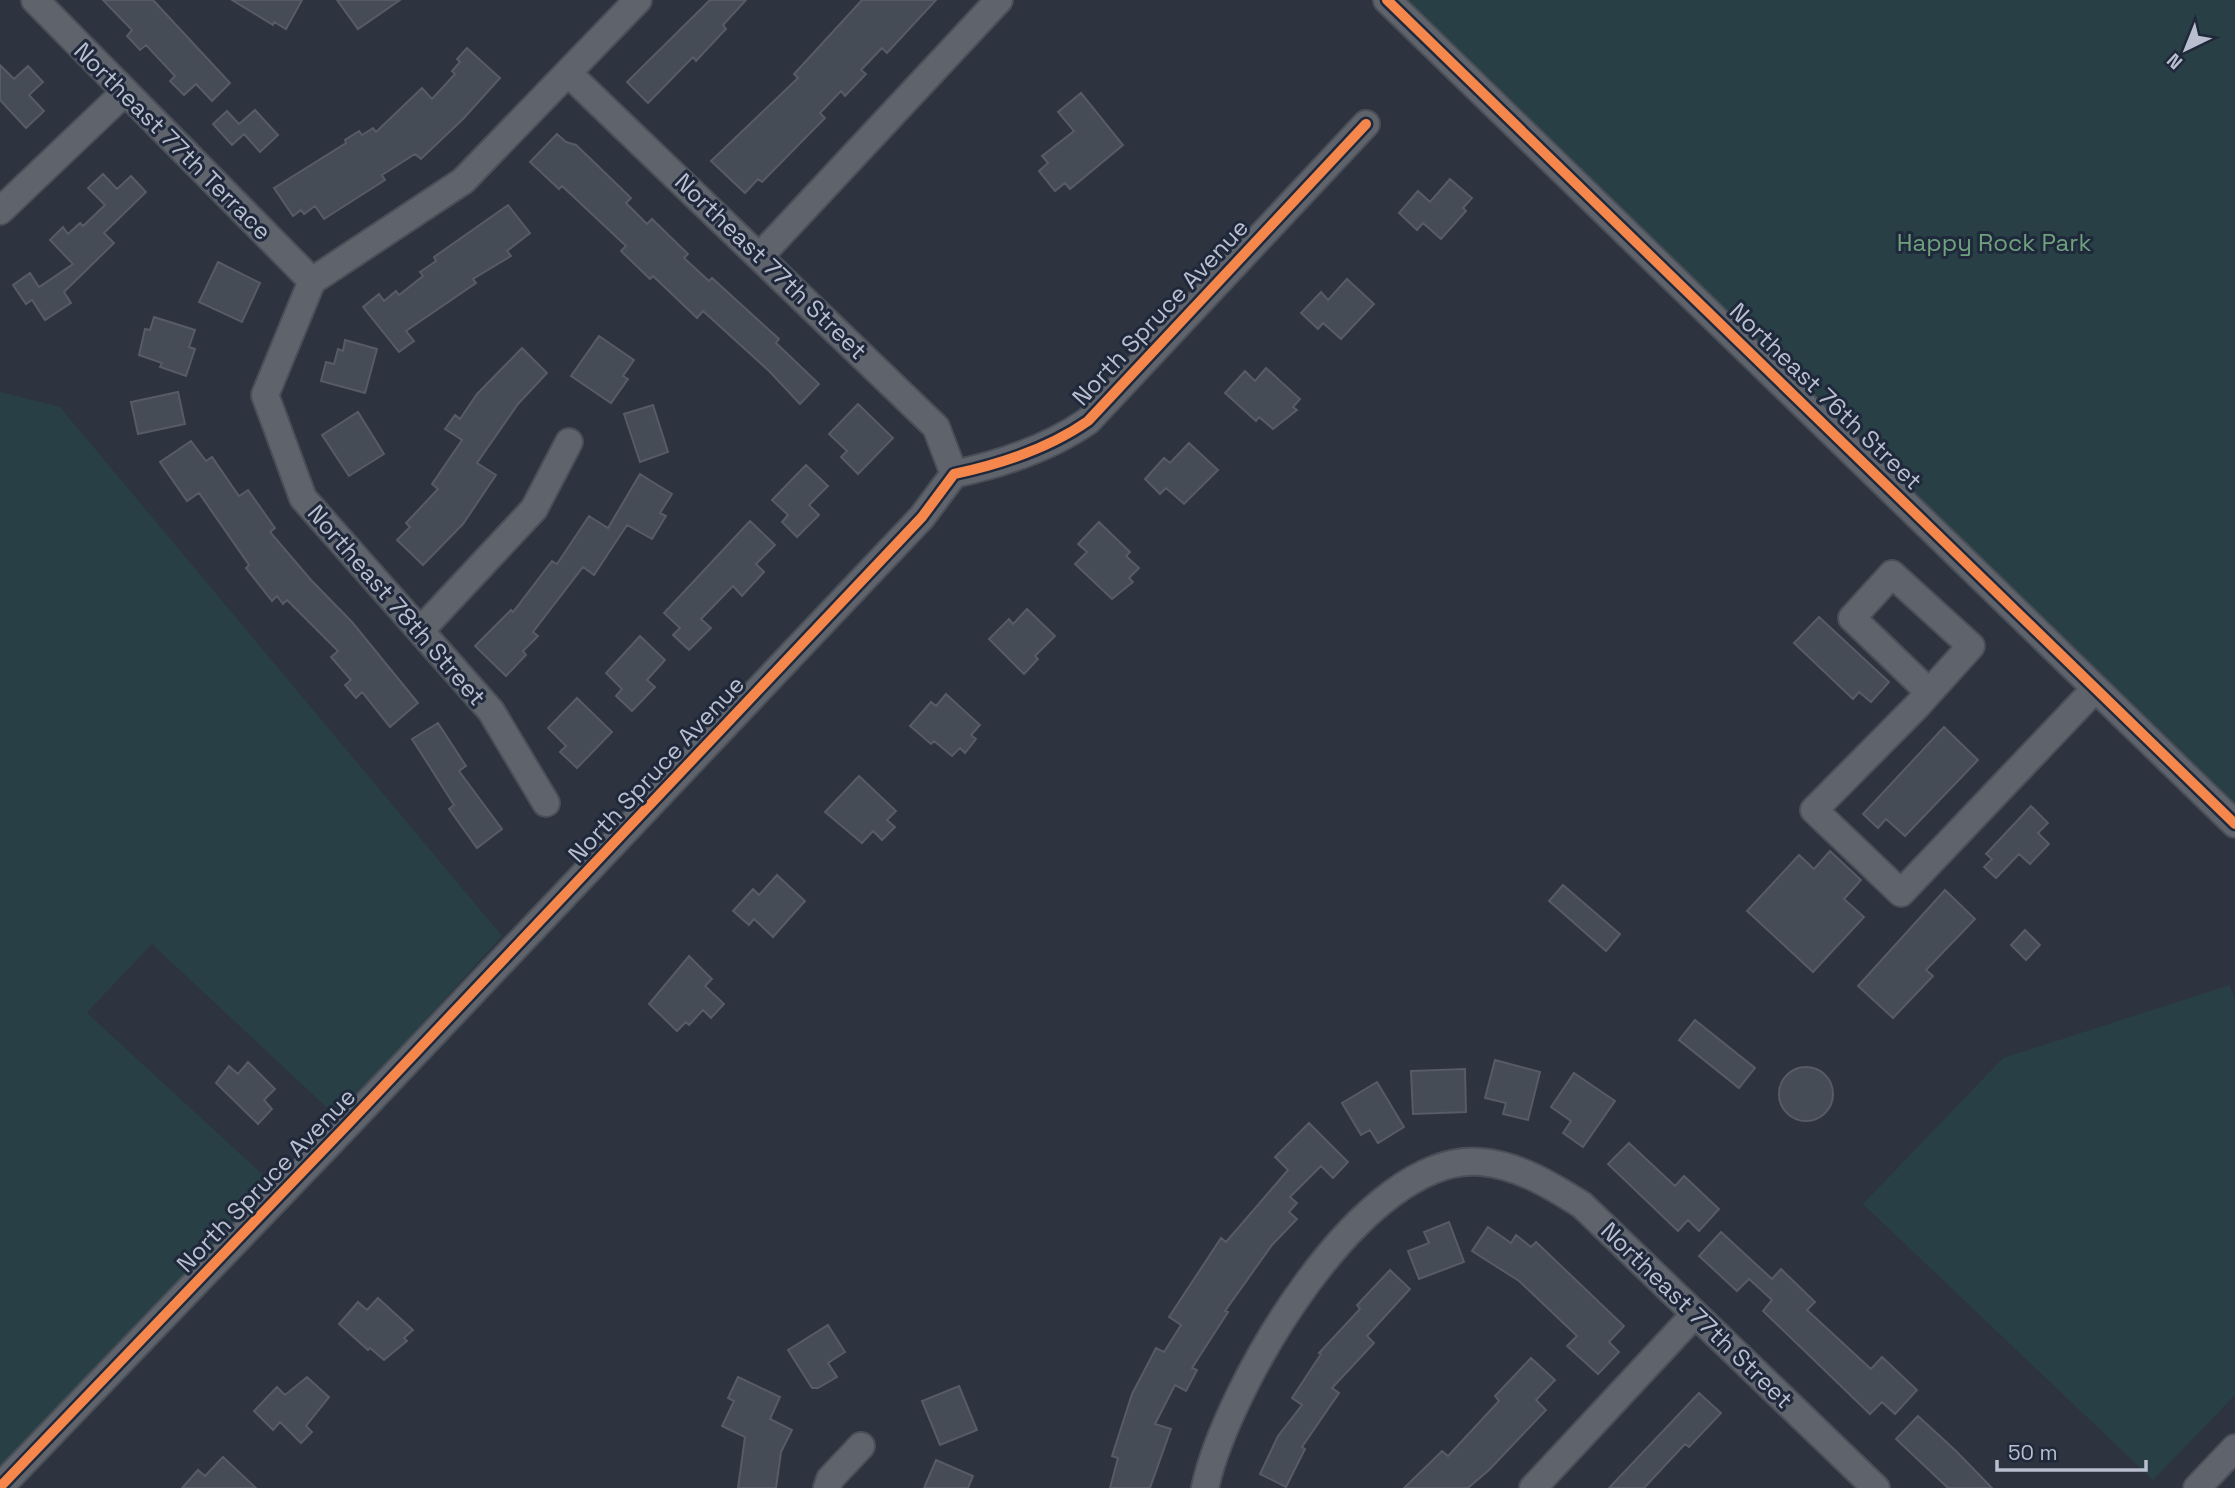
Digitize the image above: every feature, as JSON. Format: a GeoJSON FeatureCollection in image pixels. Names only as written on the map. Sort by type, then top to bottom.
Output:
{"type":"FeatureCollection","features":[{"type":"Feature","properties":{"kind":"street","name":"Northeast 77th Terrace"},"geometry":{"type":"LineString","coordinates":[[35,0],[312,281]]}},
{"type":"Feature","properties":{"kind":"street"},"geometry":{"type":"LineString","coordinates":[[312,281],[463,181],[638,0]]}},
{"type":"Feature","properties":{"kind":"street"},"geometry":{"type":"LineString","coordinates":[[761,255],[999,0]]}},
{"type":"Feature","properties":{"kind":"street","name":"Northeast 76th Street"},"geometry":{"type":"LineString","coordinates":[[1387,0],[2235,824]]}},
{"type":"Feature","properties":{"kind":"street","name":"Northeast 77th Street"},"geometry":{"type":"LineString","coordinates":[[568,72],[761,255],[936,427],[954,474]]}},
{"type":"Feature","properties":{"kind":"street"},"geometry":{"type":"LineString","coordinates":[[0,211],[125,92]]}},
{"type":"Feature","properties":{"kind":"street","name":"North Spruce Avenue"},"geometry":{"type":"LineString","coordinates":[[0,1487],[348,1125],[922,517],[954,474],[998,464],[1068,435],[1088,421],[1366,124]]}},
{"type":"Feature","properties":{"kind":"street","name":"Northeast 78th Street"},"geometry":{"type":"LineString","coordinates":[[312,281],[265,395],[303,498],[491,711],[546,803]]}},
{"type":"Feature","properties":{"kind":"street"},"geometry":{"type":"LineString","coordinates":[[421,630],[534,509],[569,442]]}},
{"type":"Feature","properties":{"kind":"street"},"geometry":{"type":"LineString","coordinates":[[1929,692],[1852,618],[1892,574],[1971,646],[1929,692],[1814,810],[1901,893],[2095,689]]}},
{"type":"Feature","properties":{"kind":"street","name":"Northeast 77th Street"},"geometry":{"type":"LineString","coordinates":[[1205,1488],[1224,1425],[1302,1287],[1357,1224],[1408,1180],[1443,1167],[1480,1161],[1542,1180],[1582,1205],[1875,1488]]}},
{"type":"Feature","properties":{"kind":"street"},"geometry":{"type":"LineString","coordinates":[[1533,1488],[1695,1314]]}},
{"type":"Feature","properties":{"kind":"street"},"geometry":{"type":"LineString","coordinates":[[827,1488],[830,1479],[861,1446]]}},
{"type":"Feature","properties":{"kind":"street"},"geometry":{"type":"LineString","coordinates":[[2197,1488],[2235,1448]]}},
{"type":"Feature","properties":{"kind":"green space","name":"Happy Rock Park"},"geometry":{"type":"Polygon","coordinates":[[[1389,0],[2235,0],[2235,807],[1389,0]]]}},
{"type":"Feature","properties":{"kind":"green space"},"geometry":{"type":"Polygon","coordinates":[[[0,392],[60,407],[502,936],[337,1117],[152,944],[90,1009],[87,1013],[274,1185],[0,1472],[0,392]]]}},
{"type":"Feature","properties":{"kind":"green space"},"geometry":{"type":"Polygon","coordinates":[[[2230,985],[2235,1000],[2235,1395],[2153,1480],[1863,1204],[2003,1058],[2230,985]]]}},
{"type":"Feature","properties":{"kind":"building"},"geometry":{"type":"Polygon","coordinates":[[[103,0],[153,0],[230,83],[212,101],[196,84],[184,95],[170,81],[175,76],[146,45],[140,50],[127,36],[132,30],[103,0]]]}},
{"type":"Feature","properties":{"kind":"building"},"geometry":{"type":"Polygon","coordinates":[[[232,0],[302,0],[286,29],[274,22],[273,25],[232,0]]]}},
{"type":"Feature","properties":{"kind":"building"},"geometry":{"type":"Polygon","coordinates":[[[337,0],[400,0],[358,29],[337,0]]]}},
{"type":"Feature","properties":{"kind":"building"},"geometry":{"type":"Polygon","coordinates":[[[710,0],[746,0],[723,25],[726,29],[696,61],[693,57],[648,103],[627,82],[710,0]]]}},
{"type":"Feature","properties":{"kind":"building"},"geometry":{"type":"Polygon","coordinates":[[[862,0],[936,0],[887,53],[882,48],[861,70],[866,74],[845,96],[841,91],[820,113],[825,118],[762,182],[758,179],[745,193],[711,161],[798,78],[794,74],[862,0]]]}},
{"type":"Feature","properties":{"kind":"building"},"geometry":{"type":"Polygon","coordinates":[[[467,48],[500,78],[464,118],[421,159],[415,154],[382,175],[385,180],[324,219],[315,206],[304,214],[301,210],[293,216],[274,188],[346,143],[345,140],[359,131],[362,135],[373,128],[376,132],[422,88],[432,99],[455,74],[452,71],[460,62],[457,59],[467,48]]]}},
{"type":"Feature","properties":{"kind":"building"},"geometry":{"type":"Polygon","coordinates":[[[0,65],[14,79],[28,66],[43,82],[29,95],[44,111],[26,128],[0,100],[0,65]]]}},
{"type":"Feature","properties":{"kind":"building"},"geometry":{"type":"Polygon","coordinates":[[[1081,93],[1123,145],[1070,189],[1065,183],[1055,191],[1039,171],[1048,163],[1042,156],[1074,131],[1058,112],[1081,93]]]}},
{"type":"Feature","properties":{"kind":"building"},"geometry":{"type":"Polygon","coordinates":[[[255,110],[278,135],[260,152],[244,134],[232,145],[213,124],[227,111],[239,124],[255,110]]]}},
{"type":"Feature","properties":{"kind":"building"},"geometry":{"type":"Polygon","coordinates":[[[557,134],[566,142],[576,145],[631,198],[626,203],[647,224],[652,219],[688,254],[684,258],[709,281],[712,278],[779,339],[776,343],[819,384],[800,404],[769,371],[703,311],[697,318],[653,276],[650,279],[621,251],[626,246],[562,186],[559,189],[530,162],[557,134]]]}},
{"type":"Feature","properties":{"kind":"building"},"geometry":{"type":"Polygon","coordinates":[[[103,174],[117,189],[131,176],[146,192],[104,233],[114,243],[64,292],[71,303],[45,320],[32,300],[26,304],[13,285],[30,273],[39,287],[73,264],[50,240],[63,227],[68,234],[80,223],[83,226],[105,205],[88,188],[103,174]]]}},
{"type":"Feature","properties":{"kind":"building"},"geometry":{"type":"Polygon","coordinates":[[[1450,179],[1472,198],[1463,208],[1466,211],[1441,239],[1423,223],[1417,230],[1399,213],[1418,191],[1430,202],[1450,179]]]}},
{"type":"Feature","properties":{"kind":"building"},"geometry":{"type":"Polygon","coordinates":[[[508,205],[530,233],[507,251],[511,256],[473,279],[476,283],[406,331],[414,341],[399,352],[363,307],[379,294],[384,301],[396,291],[399,295],[423,276],[420,272],[436,261],[434,257],[508,205]]]}},
{"type":"Feature","properties":{"kind":"building"},"geometry":{"type":"Polygon","coordinates":[[[218,262],[260,283],[242,322],[199,302],[218,262]]]}},
{"type":"Feature","properties":{"kind":"building"},"geometry":{"type":"Polygon","coordinates":[[[1347,279],[1374,304],[1341,339],[1323,323],[1318,329],[1301,313],[1321,292],[1328,300],[1347,279]]]}},
{"type":"Feature","properties":{"kind":"building"},"geometry":{"type":"Polygon","coordinates":[[[154,317],[195,330],[189,347],[195,349],[186,376],[160,367],[162,363],[139,355],[145,329],[150,330],[154,317]]]}},
{"type":"Feature","properties":{"kind":"building"},"geometry":{"type":"Polygon","coordinates":[[[599,336],[634,360],[623,376],[628,379],[611,403],[571,376],[599,336]]]}},
{"type":"Feature","properties":{"kind":"building"},"geometry":{"type":"Polygon","coordinates":[[[345,340],[377,349],[365,393],[321,381],[326,362],[334,364],[338,349],[343,351],[345,340]]]}},
{"type":"Feature","properties":{"kind":"building"},"geometry":{"type":"Polygon","coordinates":[[[522,348],[547,373],[518,404],[477,463],[496,475],[463,524],[423,565],[397,540],[410,527],[406,523],[438,489],[432,484],[462,440],[445,429],[455,415],[460,419],[477,394],[522,348]]]}},
{"type":"Feature","properties":{"kind":"building"},"geometry":{"type":"Polygon","coordinates":[[[1266,368],[1300,399],[1293,407],[1297,410],[1273,429],[1259,417],[1256,421],[1225,393],[1245,371],[1255,381],[1266,368]]]}},
{"type":"Feature","properties":{"kind":"building"},"geometry":{"type":"Polygon","coordinates":[[[178,392],[185,424],[138,434],[131,402],[178,392]]]}},
{"type":"Feature","properties":{"kind":"building"},"geometry":{"type":"Polygon","coordinates":[[[858,404],[893,438],[858,474],[841,457],[847,451],[829,434],[858,404]]]}},
{"type":"Feature","properties":{"kind":"building"},"geometry":{"type":"Polygon","coordinates":[[[653,405],[668,452],[640,462],[624,414],[653,405]]]}},
{"type":"Feature","properties":{"kind":"building"},"geometry":{"type":"Polygon","coordinates":[[[358,412],[384,454],[349,476],[322,435],[358,412]]]}},
{"type":"Feature","properties":{"kind":"building"},"geometry":{"type":"Polygon","coordinates":[[[191,441],[206,461],[212,457],[239,496],[248,490],[275,528],[270,532],[352,622],[418,703],[390,727],[362,692],[356,698],[345,685],[351,680],[331,657],[338,651],[287,600],[283,604],[277,596],[272,601],[246,568],[249,565],[199,493],[187,501],[160,462],[191,441]]]}},
{"type":"Feature","properties":{"kind":"building"},"geometry":{"type":"Polygon","coordinates":[[[1189,443],[1218,470],[1184,504],[1166,488],[1160,494],[1145,479],[1164,458],[1170,463],[1189,443]]]}},
{"type":"Feature","properties":{"kind":"building"},"geometry":{"type":"Polygon","coordinates":[[[806,465],[828,486],[809,505],[819,515],[797,537],[782,522],[788,515],[772,500],[806,465]]]}},
{"type":"Feature","properties":{"kind":"building"},"geometry":{"type":"Polygon","coordinates":[[[640,474],[672,494],[660,513],[666,516],[652,539],[627,525],[594,575],[583,567],[533,632],[538,636],[523,651],[526,655],[506,676],[475,646],[511,610],[513,612],[552,561],[557,564],[589,516],[608,528],[640,474]]]}},
{"type":"Feature","properties":{"kind":"building"},"geometry":{"type":"Polygon","coordinates":[[[750,521],[775,545],[756,564],[764,572],[742,596],[733,586],[701,619],[711,628],[689,650],[673,635],[680,628],[664,613],[750,521]]]}},
{"type":"Feature","properties":{"kind":"building"},"geometry":{"type":"Polygon","coordinates":[[[1099,522],[1130,552],[1126,556],[1139,568],[1129,578],[1133,582],[1112,599],[1075,564],[1087,552],[1078,544],[1099,522]]]}},
{"type":"Feature","properties":{"kind":"building"},"geometry":{"type":"Polygon","coordinates":[[[1027,609],[1055,636],[1035,656],[1038,659],[1024,674],[989,639],[1009,619],[1013,624],[1027,609]]]}},
{"type":"Feature","properties":{"kind":"building"},"geometry":{"type":"Polygon","coordinates":[[[1819,617],[1889,682],[1871,702],[1859,692],[1853,699],[1794,643],[1819,617]]]}},
{"type":"Feature","properties":{"kind":"building"},"geometry":{"type":"Polygon","coordinates":[[[640,636],[665,660],[647,680],[655,687],[632,711],[616,696],[622,689],[606,673],[640,636]]]}},
{"type":"Feature","properties":{"kind":"building"},"geometry":{"type":"Polygon","coordinates":[[[946,694],[980,725],[971,735],[976,739],[965,753],[960,748],[952,756],[934,741],[931,744],[910,726],[931,702],[936,706],[946,694]]]}},
{"type":"Feature","properties":{"kind":"building"},"geometry":{"type":"Polygon","coordinates":[[[577,698],[612,732],[577,768],[560,752],[566,746],[548,728],[577,698]]]}},
{"type":"Feature","properties":{"kind":"building"},"geometry":{"type":"Polygon","coordinates":[[[438,723],[466,766],[459,771],[502,829],[477,848],[449,809],[454,805],[412,739],[438,723]]]}},
{"type":"Feature","properties":{"kind":"building"},"geometry":{"type":"Polygon","coordinates":[[[1944,727],[1978,760],[1905,836],[1886,819],[1878,828],[1863,814],[1944,727]]]}},
{"type":"Feature","properties":{"kind":"building"},"geometry":{"type":"Polygon","coordinates":[[[859,776],[896,811],[887,820],[895,827],[882,840],[873,831],[862,843],[825,812],[859,776]]]}},
{"type":"Feature","properties":{"kind":"building"},"geometry":{"type":"Polygon","coordinates":[[[2031,806],[2048,823],[2038,833],[2049,844],[2030,864],[2019,854],[1996,878],[1984,867],[1992,859],[1986,854],[2031,806]]]}},
{"type":"Feature","properties":{"kind":"building"},"geometry":{"type":"Polygon","coordinates":[[[1830,851],[1861,880],[1844,899],[1864,917],[1813,972],[1747,911],[1799,855],[1814,869],[1830,851]]]}},
{"type":"Feature","properties":{"kind":"building"},"geometry":{"type":"Polygon","coordinates":[[[777,875],[805,901],[773,937],[754,919],[749,925],[733,911],[753,889],[759,895],[777,875]]]}},
{"type":"Feature","properties":{"kind":"building"},"geometry":{"type":"Polygon","coordinates":[[[1563,885],[1620,934],[1606,951],[1549,901],[1563,885]]]}},
{"type":"Feature","properties":{"kind":"building"},"geometry":{"type":"Polygon","coordinates":[[[1945,890],[1975,919],[1926,970],[1933,976],[1893,1018],[1858,986],[1945,890]]]}},
{"type":"Feature","properties":{"kind":"building"},"geometry":{"type":"Polygon","coordinates":[[[2025,930],[2040,945],[2026,960],[2011,945],[2025,930]]]}},
{"type":"Feature","properties":{"kind":"building"},"geometry":{"type":"Polygon","coordinates":[[[689,956],[712,979],[705,986],[724,1004],[711,1018],[703,1010],[689,1025],[686,1022],[677,1031],[649,1004],[689,956]]]}},
{"type":"Feature","properties":{"kind":"building"},"geometry":{"type":"Polygon","coordinates":[[[1695,1020],[1755,1068],[1739,1088],[1679,1040],[1695,1020]]]}},
{"type":"Feature","properties":{"kind":"building"},"geometry":{"type":"Polygon","coordinates":[[[1495,1060],[1540,1072],[1528,1120],[1503,1114],[1506,1103],[1485,1098],[1495,1060]]]}},
{"type":"Feature","properties":{"kind":"building"},"geometry":{"type":"Polygon","coordinates":[[[248,1062],[275,1089],[264,1100],[272,1109],[258,1124],[216,1083],[229,1066],[238,1074],[248,1062]]]}},
{"type":"Feature","properties":{"kind":"building"},"geometry":{"type":"Polygon","coordinates":[[[1806,1067],[1825,1075],[1833,1094],[1825,1113],[1806,1121],[1787,1113],[1779,1094],[1787,1075],[1806,1067]]]}},
{"type":"Feature","properties":{"kind":"building"},"geometry":{"type":"Polygon","coordinates":[[[1465,1069],[1466,1112],[1413,1114],[1411,1071],[1465,1069]]]}},
{"type":"Feature","properties":{"kind":"building"},"geometry":{"type":"Polygon","coordinates":[[[1574,1073],[1615,1101],[1583,1147],[1563,1133],[1571,1121],[1551,1107],[1574,1073]]]}},
{"type":"Feature","properties":{"kind":"building"},"geometry":{"type":"Polygon","coordinates":[[[1377,1082],[1404,1127],[1378,1143],[1370,1130],[1361,1135],[1342,1103],[1377,1082]]]}},
{"type":"Feature","properties":{"kind":"building"},"geometry":{"type":"Polygon","coordinates":[[[1309,1123],[1348,1162],[1333,1178],[1321,1166],[1290,1197],[1297,1203],[1289,1212],[1297,1219],[1272,1245],[1225,1311],[1228,1312],[1192,1368],[1197,1370],[1186,1391],[1175,1385],[1155,1424],[1171,1429],[1150,1488],[1110,1488],[1118,1458],[1112,1456],[1132,1394],[1156,1348],[1164,1352],[1181,1325],[1169,1317],[1221,1238],[1226,1242],[1288,1170],[1275,1157],[1309,1123]]]}},
{"type":"Feature","properties":{"kind":"building"},"geometry":{"type":"Polygon","coordinates":[[[1629,1143],[1675,1186],[1684,1176],[1719,1209],[1699,1231],[1688,1220],[1678,1231],[1608,1164],[1629,1143]]]}},
{"type":"Feature","properties":{"kind":"building"},"geometry":{"type":"Polygon","coordinates":[[[1449,1222],[1464,1262],[1419,1279],[1408,1251],[1429,1243],[1424,1232],[1449,1222]]]}},
{"type":"Feature","properties":{"kind":"building"},"geometry":{"type":"Polygon","coordinates":[[[1488,1227],[1511,1243],[1516,1235],[1531,1247],[1536,1242],[1624,1326],[1609,1342],[1619,1352],[1598,1374],[1567,1346],[1577,1336],[1519,1281],[1472,1251],[1488,1227]]]}},
{"type":"Feature","properties":{"kind":"building"},"geometry":{"type":"Polygon","coordinates":[[[1721,1232],[1772,1279],[1781,1269],[1815,1302],[1807,1310],[1871,1369],[1882,1357],[1917,1390],[1895,1414],[1882,1402],[1870,1414],[1763,1311],[1772,1300],[1749,1279],[1737,1291],[1699,1256],[1721,1232]]]}},
{"type":"Feature","properties":{"kind":"building"},"geometry":{"type":"Polygon","coordinates":[[[1390,1270],[1410,1289],[1367,1336],[1374,1343],[1332,1388],[1339,1393],[1302,1447],[1305,1449],[1286,1487],[1260,1474],[1278,1436],[1302,1405],[1292,1398],[1321,1354],[1319,1353],[1360,1309],[1357,1305],[1390,1270]]]}},
{"type":"Feature","properties":{"kind":"building"},"geometry":{"type":"Polygon","coordinates":[[[378,1298],[413,1330],[404,1338],[407,1341],[384,1360],[370,1348],[368,1350],[339,1324],[358,1302],[367,1310],[378,1298]]]}},
{"type":"Feature","properties":{"kind":"building"},"geometry":{"type":"Polygon","coordinates":[[[828,1325],[845,1352],[828,1363],[837,1377],[818,1388],[812,1388],[788,1350],[828,1325]]]}},
{"type":"Feature","properties":{"kind":"building"},"geometry":{"type":"Polygon","coordinates":[[[1531,1358],[1555,1380],[1536,1400],[1546,1410],[1489,1470],[1468,1488],[1404,1488],[1442,1451],[1448,1456],[1499,1401],[1495,1396],[1531,1358]]]}},
{"type":"Feature","properties":{"kind":"building"},"geometry":{"type":"Polygon","coordinates":[[[307,1377],[329,1397],[306,1426],[312,1432],[301,1443],[280,1422],[273,1430],[254,1411],[277,1387],[285,1395],[307,1377]]]}},
{"type":"Feature","properties":{"kind":"building"},"geometry":{"type":"Polygon","coordinates":[[[738,1377],[780,1397],[770,1419],[792,1430],[781,1452],[776,1488],[738,1488],[745,1437],[722,1426],[734,1401],[728,1398],[738,1377]]]}},
{"type":"Feature","properties":{"kind":"building"},"geometry":{"type":"Polygon","coordinates":[[[959,1386],[977,1430],[940,1445],[922,1401],[959,1386]]]}},
{"type":"Feature","properties":{"kind":"building"},"geometry":{"type":"Polygon","coordinates":[[[1699,1393],[1721,1413],[1689,1447],[1685,1444],[1644,1488],[1609,1488],[1699,1393]]]}},
{"type":"Feature","properties":{"kind":"building"},"geometry":{"type":"Polygon","coordinates":[[[1918,1416],[1992,1488],[1948,1488],[1896,1439],[1918,1416]]]}},
{"type":"Feature","properties":{"kind":"building"},"geometry":{"type":"Polygon","coordinates":[[[223,1457],[256,1488],[182,1488],[198,1470],[205,1476],[223,1457]]]}},
{"type":"Feature","properties":{"kind":"building"},"geometry":{"type":"Polygon","coordinates":[[[936,1460],[973,1476],[968,1488],[924,1488],[936,1460]]]}},
{"type":"Feature","properties":{"kind":"cycle path"},"geometry":{"type":"LineString","coordinates":[[1387,0],[2235,824]]}},
{"type":"Feature","properties":{"kind":"cycle path"},"geometry":{"type":"LineString","coordinates":[[0,1487],[348,1124],[922,517],[954,474],[1024,454],[1057,440],[1088,421],[1366,124]]}}]}
